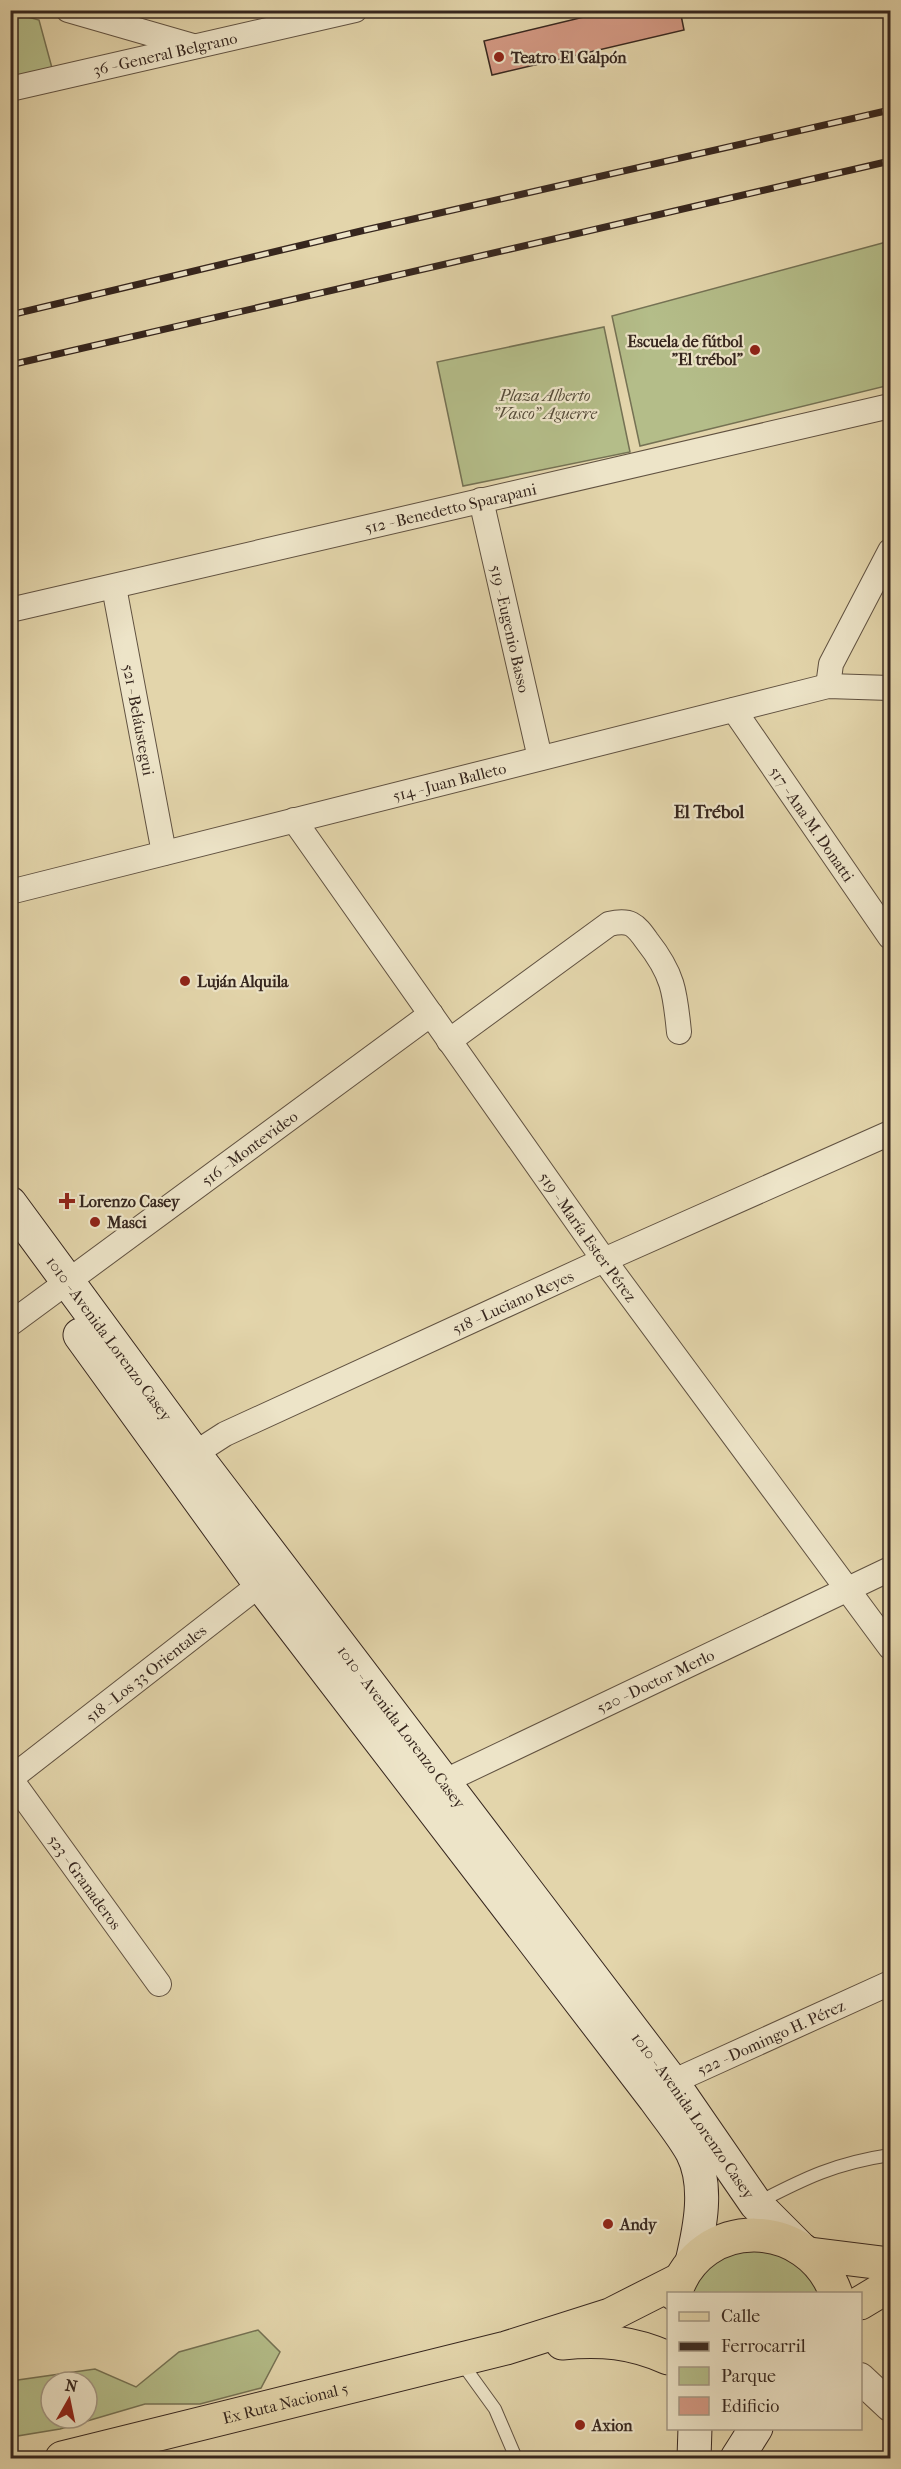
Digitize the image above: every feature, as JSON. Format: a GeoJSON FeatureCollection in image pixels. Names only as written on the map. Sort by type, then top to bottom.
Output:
{"type":"FeatureCollection","features":[{"type":"Feature","properties":{"kind":"main road","name":"1010 - Avenida Lorenzo Casey"},"geometry":{"type":"LineString","coordinates":[[10,1203],[58,1288],[271,1576],[664,2090],[756,2204],[804,2250]]}},
{"type":"Feature","properties":{"kind":"main road","name":"1010 - Avenida Lorenzo Casey"},"geometry":{"type":"LineString","coordinates":[[10,1240],[58,1288]]}},
{"type":"Feature","properties":{"kind":"main road","name":"1010 - Avenida Lorenzo Casey"},"geometry":{"type":"LineString","coordinates":[[664,2090],[693,2154],[698,2171],[700,2228],[682,2278]]}},
{"type":"Feature","properties":{"kind":"main road","name":"Ex Ruta Nacional 5"},"geometry":{"type":"LineString","coordinates":[[62,2458],[458,2358],[506,2348],[610,2315],[682,2278],[715,2244],[742,2235],[771,2236],[804,2250]]}},
{"type":"Feature","properties":{"kind":"main road"},"geometry":{"type":"LineString","coordinates":[[804,2250],[891,2264]]}},
{"type":"Feature","properties":{"kind":"main road"},"geometry":{"type":"LineString","coordinates":[[804,2250],[823,2267],[835,2292]]}},
{"type":"Feature","properties":{"kind":"main road"},"geometry":{"type":"LineString","coordinates":[[862,2302],[891,2285]]}},
{"type":"Feature","properties":{"kind":"main road","name":"Ex Ruta Nacional 5"},"geometry":{"type":"LineString","coordinates":[[506,2348],[610,2341],[645,2348],[667,2357]]}},
{"type":"Feature","properties":{"kind":"main road"},"geometry":{"type":"LineString","coordinates":[[694,2458],[695,2430]]}},
{"type":"Feature","properties":{"kind":"main road"},"geometry":{"type":"LineString","coordinates":[[737,2458],[755,2430]]}},
{"type":"Feature","properties":{"kind":"street"},"geometry":{"type":"LineString","coordinates":[[68,10],[196,47]]}},
{"type":"Feature","properties":{"kind":"street","name":"36 - General Belgrano"},"geometry":{"type":"LineString","coordinates":[[13,95],[196,47],[355,10]]}},
{"type":"Feature","properties":{"kind":"street","name":"512 - Benedetto Sparapani"},"geometry":{"type":"LineString","coordinates":[[10,610],[891,405]]}},
{"type":"Feature","properties":{"kind":"street","name":"519 - Eugenio Basso"},"geometry":{"type":"LineString","coordinates":[[481,500],[540,758]]}},
{"type":"Feature","properties":{"kind":"street"},"geometry":{"type":"LineString","coordinates":[[828,686],[831,664],[891,551]]}},
{"type":"Feature","properties":{"kind":"street","name":"521 - Beláustegui"},"geometry":{"type":"LineString","coordinates":[[114,587],[164,853]]}},
{"type":"Feature","properties":{"kind":"street","name":"514 - Juan Balleto"},"geometry":{"type":"LineString","coordinates":[[10,892],[828,686],[891,688]]}},
{"type":"Feature","properties":{"kind":"street","name":"517 - Ana M. Donatti"},"geometry":{"type":"LineString","coordinates":[[734,710],[891,937]]}},
{"type":"Feature","properties":{"kind":"street","name":"519 - María Ester Pérez"},"geometry":{"type":"LineString","coordinates":[[294,820],[604,1260],[891,1647]]}},
{"type":"Feature","properties":{"kind":"street"},"geometry":{"type":"LineString","coordinates":[[449,1041],[609,924],[624,920],[637,927],[666,965],[674,993],[679,1032]]}},
{"type":"Feature","properties":{"kind":"street","name":"516 - Montevideo"},"geometry":{"type":"LineString","coordinates":[[10,1324],[431,1014]]}},
{"type":"Feature","properties":{"kind":"street","name":"518 - Luciano Reyes"},"geometry":{"type":"LineString","coordinates":[[184,1460],[225,1434],[604,1260],[891,1133]]}},
{"type":"Feature","properties":{"kind":"street","name":"520 - Doctor Merlo"},"geometry":{"type":"LineString","coordinates":[[434,1789],[891,1569]]}},
{"type":"Feature","properties":{"kind":"street","name":"518 - Los 33 Orientales"},"geometry":{"type":"LineString","coordinates":[[11,1778],[271,1576]]}},
{"type":"Feature","properties":{"kind":"street","name":"523 - Granaderos"},"geometry":{"type":"LineString","coordinates":[[11,1778],[159,1984]]}},
{"type":"Feature","properties":{"kind":"street","name":"522 - Domingo H. Pérez"},"geometry":{"type":"LineString","coordinates":[[664,2090],[891,1983]]}},
{"type":"Feature","properties":{"kind":"lane"},"geometry":{"type":"LineString","coordinates":[[756,2204],[811,2174],[862,2159],[891,2155]]}},
{"type":"Feature","properties":{"kind":"lane"},"geometry":{"type":"LineString","coordinates":[[458,2358],[495,2409],[516,2458]]}},
{"type":"Feature","properties":{"kind":"green space"},"geometry":{"type":"Polygon","coordinates":[[[10,12],[39,20],[52,68],[11,77],[10,12]]]}},
{"type":"Feature","properties":{"kind":"green space","name":"Escuela de fútbol \"El trébol\""},"geometry":{"type":"Polygon","coordinates":[[[890,241],[890,385],[640,446],[612,316],[890,241]]]}},
{"type":"Feature","properties":{"kind":"green space","name":"Plaza Alberto \"Vasco\" Aguerre"},"geometry":{"type":"Polygon","coordinates":[[[604,327],[630,452],[463,486],[437,362],[604,327]]]}},
{"type":"Feature","properties":{"kind":"green space"},"geometry":{"type":"Polygon","coordinates":[[[742,2244],[792,2252],[826,2292],[685,2292],[700,2267],[742,2244]]]}},
{"type":"Feature","properties":{"kind":"green space"},"geometry":{"type":"Polygon","coordinates":[[[258,2330],[280,2352],[261,2388],[200,2404],[145,2404],[99,2418],[99,2371],[136,2387],[179,2352],[258,2330]]]}},
{"type":"Feature","properties":{"kind":"green space"},"geometry":{"type":"Polygon","coordinates":[[[39,2377],[39,2430],[54,2430],[11,2437],[11,2381],[39,2377]]]}},
{"type":"Feature","properties":{"kind":"building"},"geometry":{"type":"Polygon","coordinates":[[[613,10],[680,10],[684,30],[492,75],[484,41],[613,10]]]}},
{"type":"Feature","properties":{"kind":"railway"},"geometry":{"type":"LineString","coordinates":[[10,315],[361,231],[890,110]]}},
{"type":"Feature","properties":{"kind":"railway"},"geometry":{"type":"LineString","coordinates":[[10,365],[890,161]]}},
{"type":"Feature","properties":{"kind":"place","name":"Teatro El Galpón"},"geometry":{"type":"Point","coordinates":[499,57]}},
{"type":"Feature","properties":{"kind":"place","name":"Escuela de fútbol \"El trébol\""},"geometry":{"type":"Point","coordinates":[755,350]}},
{"type":"Feature","properties":{"kind":"place","name":"Luján Alquila"},"geometry":{"type":"Point","coordinates":[185,981]}},
{"type":"Feature","properties":{"kind":"place","name":"Lorenzo Casey"},"geometry":{"type":"Point","coordinates":[67,1201]}},
{"type":"Feature","properties":{"kind":"place","name":"Masci"},"geometry":{"type":"Point","coordinates":[95,1222]}},
{"type":"Feature","properties":{"kind":"place","name":"Andy"},"geometry":{"type":"Point","coordinates":[608,2224]}},
{"type":"Feature","properties":{"kind":"place","name":"Axion"},"geometry":{"type":"Point","coordinates":[580,2425]}},
{"type":"Feature","properties":{"kind":"district","name":"El Trébol"},"geometry":{"type":"Point","coordinates":[709,812]}}]}
